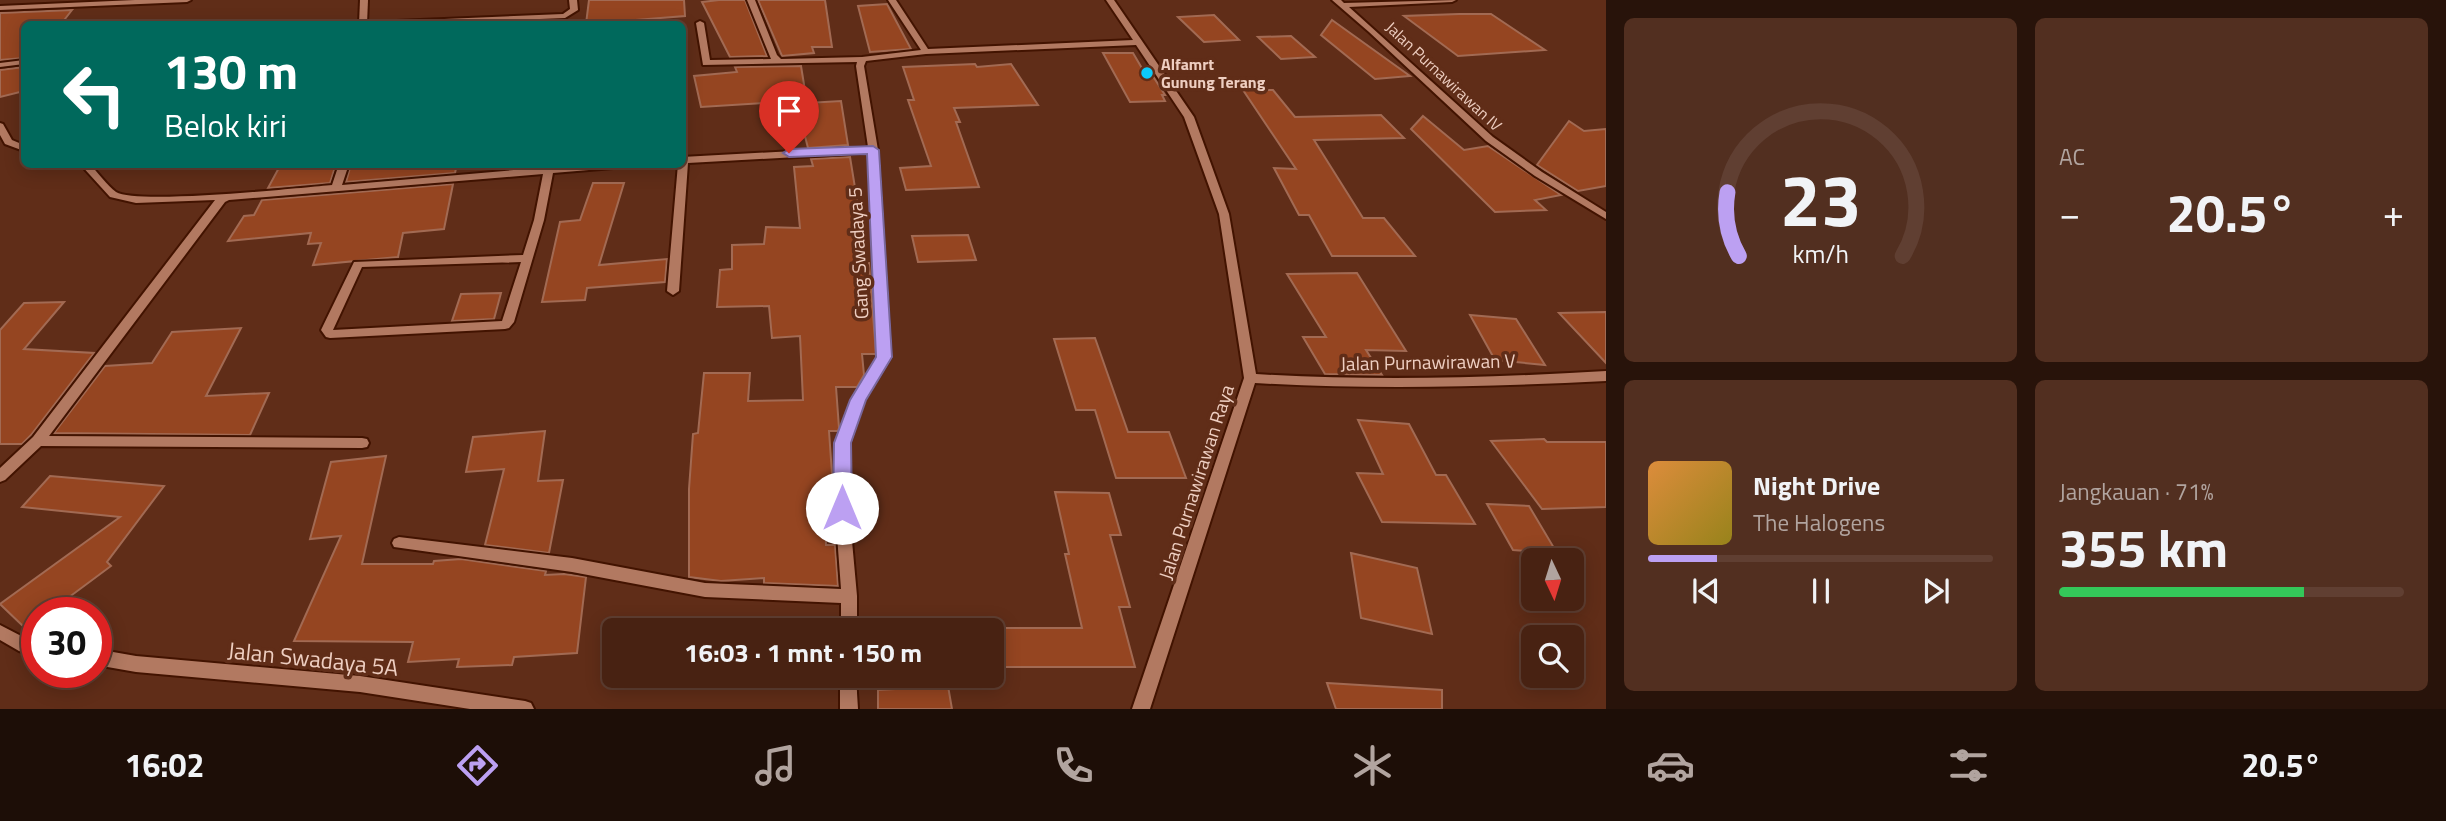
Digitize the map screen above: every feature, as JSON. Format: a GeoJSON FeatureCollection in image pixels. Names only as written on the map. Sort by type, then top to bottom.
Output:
{"type":"FeatureCollection","features":[{"type":"Feature","properties":{"kind":"street"},"geometry":{"type":"LineString","coordinates":[[0,8],[187,0]]}},
{"type":"Feature","properties":{"kind":"street"},"geometry":{"type":"LineString","coordinates":[[363,21],[364,0]]}},
{"type":"Feature","properties":{"kind":"street"},"geometry":{"type":"LineString","coordinates":[[444,21],[565,16],[574,10],[573,0]]}},
{"type":"Feature","properties":{"kind":"street"},"geometry":{"type":"LineString","coordinates":[[751,0],[773,56],[778,60]]}},
{"type":"Feature","properties":{"kind":"street"},"geometry":{"type":"LineString","coordinates":[[892,0],[926,52]]}},
{"type":"Feature","properties":{"kind":"street","name":"Jalan Purnawirawan Raya"},"geometry":{"type":"LineString","coordinates":[[1110,0],[1189,117],[1224,214],[1250,378],[1141,709]]}},
{"type":"Feature","properties":{"kind":"street"},"geometry":{"type":"LineString","coordinates":[[1339,3],[1452,0]]}},
{"type":"Feature","properties":{"kind":"street","name":"Jalan Purnawirawan IV"},"geometry":{"type":"LineString","coordinates":[[1339,3],[1373,30],[1475,127],[1538,174],[1606,216]]}},
{"type":"Feature","properties":{"kind":"street"},"geometry":{"type":"LineString","coordinates":[[700,23],[706,62],[862,59],[926,52],[1140,43]]}},
{"type":"Feature","properties":{"kind":"street","name":"Gang Swadaya 5"},"geometry":{"type":"LineString","coordinates":[[849,618],[842,508],[843,443],[858,400],[884,357],[873,150],[860,66],[862,59]]}},
{"type":"Feature","properties":{"kind":"street"},"geometry":{"type":"LineString","coordinates":[[0,65],[21,62]]}},
{"type":"Feature","properties":{"kind":"street"},"geometry":{"type":"LineString","coordinates":[[0,126],[8,142],[21,147]]}},
{"type":"Feature","properties":{"kind":"street"},"geometry":{"type":"LineString","coordinates":[[686,160],[873,150]]}},
{"type":"Feature","properties":{"kind":"street"},"geometry":{"type":"LineString","coordinates":[[88,168],[114,195],[123,198],[228,197],[575,168]]}},
{"type":"Feature","properties":{"kind":"street"},"geometry":{"type":"LineString","coordinates":[[336,188],[343,168]]}},
{"type":"Feature","properties":{"kind":"street"},"geometry":{"type":"LineString","coordinates":[[673,291],[682,168]]}},
{"type":"Feature","properties":{"kind":"street"},"geometry":{"type":"LineString","coordinates":[[527,258],[358,264],[327,330],[330,334],[505,326],[527,258],[544,202],[550,170]]}},
{"type":"Feature","properties":{"kind":"street"},"geometry":{"type":"LineString","coordinates":[[0,476],[38,441],[158,285],[204,220],[221,200],[228,197]]}},
{"type":"Feature","properties":{"kind":"street","name":"Jalan Purnawirawan V"},"geometry":{"type":"LineString","coordinates":[[1250,378],[1309,382],[1462,384],[1606,376]]}},
{"type":"Feature","properties":{"kind":"street"},"geometry":{"type":"LineString","coordinates":[[38,441],[362,443]]}},
{"type":"Feature","properties":{"kind":"street"},"geometry":{"type":"LineString","coordinates":[[399,543],[572,565],[705,590],[849,596]]}},
{"type":"Feature","properties":{"kind":"street"},"geometry":{"type":"LineString","coordinates":[[0,632],[21,644]]}},
{"type":"Feature","properties":{"kind":"street","name":"Jalan Swadaya 5A"},"geometry":{"type":"LineString","coordinates":[[112,660],[360,684],[525,709]]}},
{"type":"Feature","properties":{"kind":"street"},"geometry":{"type":"LineString","coordinates":[[848,688],[849,709]]}},
{"type":"Feature","properties":{"kind":"building"},"geometry":{"type":"Polygon","coordinates":[[[589,0],[684,0],[685,16],[586,21],[589,0]]]}},
{"type":"Feature","properties":{"kind":"building"},"geometry":{"type":"Polygon","coordinates":[[[745,0],[767,56],[730,57],[702,2],[745,0]]]}},
{"type":"Feature","properties":{"kind":"building"},"geometry":{"type":"Polygon","coordinates":[[[758,0],[825,0],[832,47],[812,47],[814,53],[782,56],[758,0]]]}},
{"type":"Feature","properties":{"kind":"building"},"geometry":{"type":"Polygon","coordinates":[[[887,4],[911,49],[870,52],[858,6],[887,4]]]}},
{"type":"Feature","properties":{"kind":"building"},"geometry":{"type":"Polygon","coordinates":[[[72,10],[63,21],[21,21],[21,58],[0,60],[0,13],[72,10]]]}},
{"type":"Feature","properties":{"kind":"building"},"geometry":{"type":"Polygon","coordinates":[[[1491,14],[1545,50],[1458,56],[1404,16],[1491,14]]]}},
{"type":"Feature","properties":{"kind":"building"},"geometry":{"type":"Polygon","coordinates":[[[1214,15],[1239,40],[1204,42],[1178,17],[1214,15]]]}},
{"type":"Feature","properties":{"kind":"building"},"geometry":{"type":"Polygon","coordinates":[[[1332,20],[1410,76],[1375,79],[1321,35],[1332,20]]]}},
{"type":"Feature","properties":{"kind":"building"},"geometry":{"type":"Polygon","coordinates":[[[1291,36],[1315,57],[1281,59],[1258,37],[1291,36]]]}},
{"type":"Feature","properties":{"kind":"building"},"geometry":{"type":"Polygon","coordinates":[[[1103,53],[1133,53],[1143,70],[1149,70],[1165,95],[1162,95],[1165,101],[1130,102],[1103,53]]]}},
{"type":"Feature","properties":{"kind":"building"},"geometry":{"type":"Polygon","coordinates":[[[975,64],[977,67],[1011,64],[1038,105],[954,108],[960,122],[956,122],[979,187],[906,190],[900,168],[931,166],[908,100],[914,100],[903,67],[975,64]]]}},
{"type":"Feature","properties":{"kind":"building"},"geometry":{"type":"Polygon","coordinates":[[[801,66],[807,103],[841,101],[848,145],[808,148],[797,105],[782,106],[781,102],[701,107],[694,76],[737,72],[735,67],[801,66]]]}},
{"type":"Feature","properties":{"kind":"building"},"geometry":{"type":"Polygon","coordinates":[[[21,67],[21,92],[0,97],[0,70],[21,67]]]}},
{"type":"Feature","properties":{"kind":"building"},"geometry":{"type":"Polygon","coordinates":[[[1243,90],[1273,90],[1295,117],[1381,115],[1404,138],[1314,140],[1363,218],[1384,218],[1415,256],[1332,256],[1309,215],[1299,215],[1274,168],[1296,169],[1243,90]]]}},
{"type":"Feature","properties":{"kind":"building"},"geometry":{"type":"Polygon","coordinates":[[[1423,116],[1464,150],[1488,146],[1561,195],[1535,200],[1546,210],[1495,212],[1411,129],[1423,116]]]}},
{"type":"Feature","properties":{"kind":"building"},"geometry":{"type":"Polygon","coordinates":[[[1569,121],[1584,131],[1606,129],[1606,186],[1578,191],[1537,165],[1569,121]]]}},
{"type":"Feature","properties":{"kind":"building"},"geometry":{"type":"Polygon","coordinates":[[[850,157],[858,206],[862,263],[869,263],[876,354],[862,354],[864,375],[857,387],[836,387],[839,428],[838,431],[829,431],[833,488],[825,488],[826,545],[835,545],[838,586],[764,583],[764,578],[721,581],[689,577],[689,489],[693,434],[698,433],[704,373],[750,373],[748,401],[803,400],[800,336],[772,338],[769,306],[717,307],[720,270],[732,269],[732,245],[764,244],[766,227],[800,228],[794,167],[813,166],[811,159],[850,157]]]}},
{"type":"Feature","properties":{"kind":"building"},"geometry":{"type":"Polygon","coordinates":[[[279,168],[335,168],[330,183],[268,188],[279,168]]]}},
{"type":"Feature","properties":{"kind":"building"},"geometry":{"type":"Polygon","coordinates":[[[350,168],[456,168],[455,173],[346,182],[350,168]]]}},
{"type":"Feature","properties":{"kind":"building"},"geometry":{"type":"Polygon","coordinates":[[[593,183],[624,183],[599,265],[667,259],[665,282],[587,288],[585,300],[542,302],[560,222],[580,220],[593,183]]]}},
{"type":"Feature","properties":{"kind":"building"},"geometry":{"type":"Polygon","coordinates":[[[453,184],[444,229],[403,233],[398,257],[313,265],[321,243],[308,244],[311,233],[228,241],[244,216],[254,215],[262,200],[453,184]]]}},
{"type":"Feature","properties":{"kind":"building"},"geometry":{"type":"Polygon","coordinates":[[[968,235],[976,260],[918,262],[912,236],[968,235]]]}},
{"type":"Feature","properties":{"kind":"building"},"geometry":{"type":"Polygon","coordinates":[[[1357,273],[1406,351],[1366,350],[1382,375],[1325,374],[1303,337],[1326,337],[1287,274],[1357,273]]]}},
{"type":"Feature","properties":{"kind":"building"},"geometry":{"type":"Polygon","coordinates":[[[501,293],[494,319],[452,321],[461,294],[501,293]]]}},
{"type":"Feature","properties":{"kind":"building"},"geometry":{"type":"Polygon","coordinates":[[[64,302],[24,349],[94,353],[22,444],[0,444],[0,330],[24,303],[64,302]]]}},
{"type":"Feature","properties":{"kind":"building"},"geometry":{"type":"Polygon","coordinates":[[[1606,312],[1606,363],[1559,313],[1606,312]]]}},
{"type":"Feature","properties":{"kind":"building"},"geometry":{"type":"Polygon","coordinates":[[[1470,315],[1516,319],[1545,365],[1495,360],[1470,315]]]}},
{"type":"Feature","properties":{"kind":"building"},"geometry":{"type":"Polygon","coordinates":[[[241,328],[206,396],[269,393],[250,435],[54,433],[105,366],[152,363],[172,332],[241,328]]]}},
{"type":"Feature","properties":{"kind":"building"},"geometry":{"type":"Polygon","coordinates":[[[1095,338],[1128,432],[1169,432],[1186,478],[1116,478],[1095,410],[1076,410],[1054,339],[1095,338]]]}},
{"type":"Feature","properties":{"kind":"building"},"geometry":{"type":"Polygon","coordinates":[[[1358,420],[1409,424],[1436,475],[1446,475],[1475,524],[1382,522],[1357,473],[1383,474],[1358,420]]]}},
{"type":"Feature","properties":{"kind":"building"},"geometry":{"type":"Polygon","coordinates":[[[545,431],[538,481],[563,480],[549,553],[485,545],[504,469],[466,472],[473,437],[545,431]]]}},
{"type":"Feature","properties":{"kind":"building"},"geometry":{"type":"Polygon","coordinates":[[[1544,439],[1547,442],[1606,442],[1606,507],[1542,509],[1491,441],[1544,439]]]}},
{"type":"Feature","properties":{"kind":"building"},"geometry":{"type":"Polygon","coordinates":[[[386,456],[362,564],[433,564],[434,561],[461,559],[546,571],[545,575],[586,577],[577,653],[514,657],[512,665],[457,667],[459,659],[408,662],[413,642],[294,641],[341,536],[310,539],[331,462],[386,456]]]}},
{"type":"Feature","properties":{"kind":"building"},"geometry":{"type":"Polygon","coordinates":[[[50,476],[164,486],[107,562],[111,566],[69,597],[21,597],[21,624],[0,604],[120,517],[22,507],[50,476]]]}},
{"type":"Feature","properties":{"kind":"building"},"geometry":{"type":"Polygon","coordinates":[[[1055,492],[1109,493],[1121,535],[1110,535],[1130,607],[1119,607],[1135,667],[1004,667],[1004,628],[1082,628],[1065,554],[1069,554],[1055,492]]]}},
{"type":"Feature","properties":{"kind":"building"},"geometry":{"type":"Polygon","coordinates":[[[1487,504],[1529,506],[1554,548],[1513,550],[1487,504]]]}},
{"type":"Feature","properties":{"kind":"building"},"geometry":{"type":"Polygon","coordinates":[[[1351,553],[1417,568],[1432,634],[1361,618],[1351,553]]]}},
{"type":"Feature","properties":{"kind":"building"},"geometry":{"type":"Polygon","coordinates":[[[1327,683],[1442,690],[1442,709],[1336,709],[1327,683]]]}},
{"type":"Feature","properties":{"kind":"building"},"geometry":{"type":"Polygon","coordinates":[[[948,688],[952,709],[878,709],[878,690],[948,688]]]}},
{"type":"Feature","properties":{"kind":"place","name":"Alfamrt Gunung Terang"},"geometry":{"type":"Point","coordinates":[1147,73]}},
{"type":"Feature","properties":{"kind":"route"},"geometry":{"type":"LineString","coordinates":[[789,153],[873,150],[884,357],[858,400],[843,443],[842,508]]}}]}
